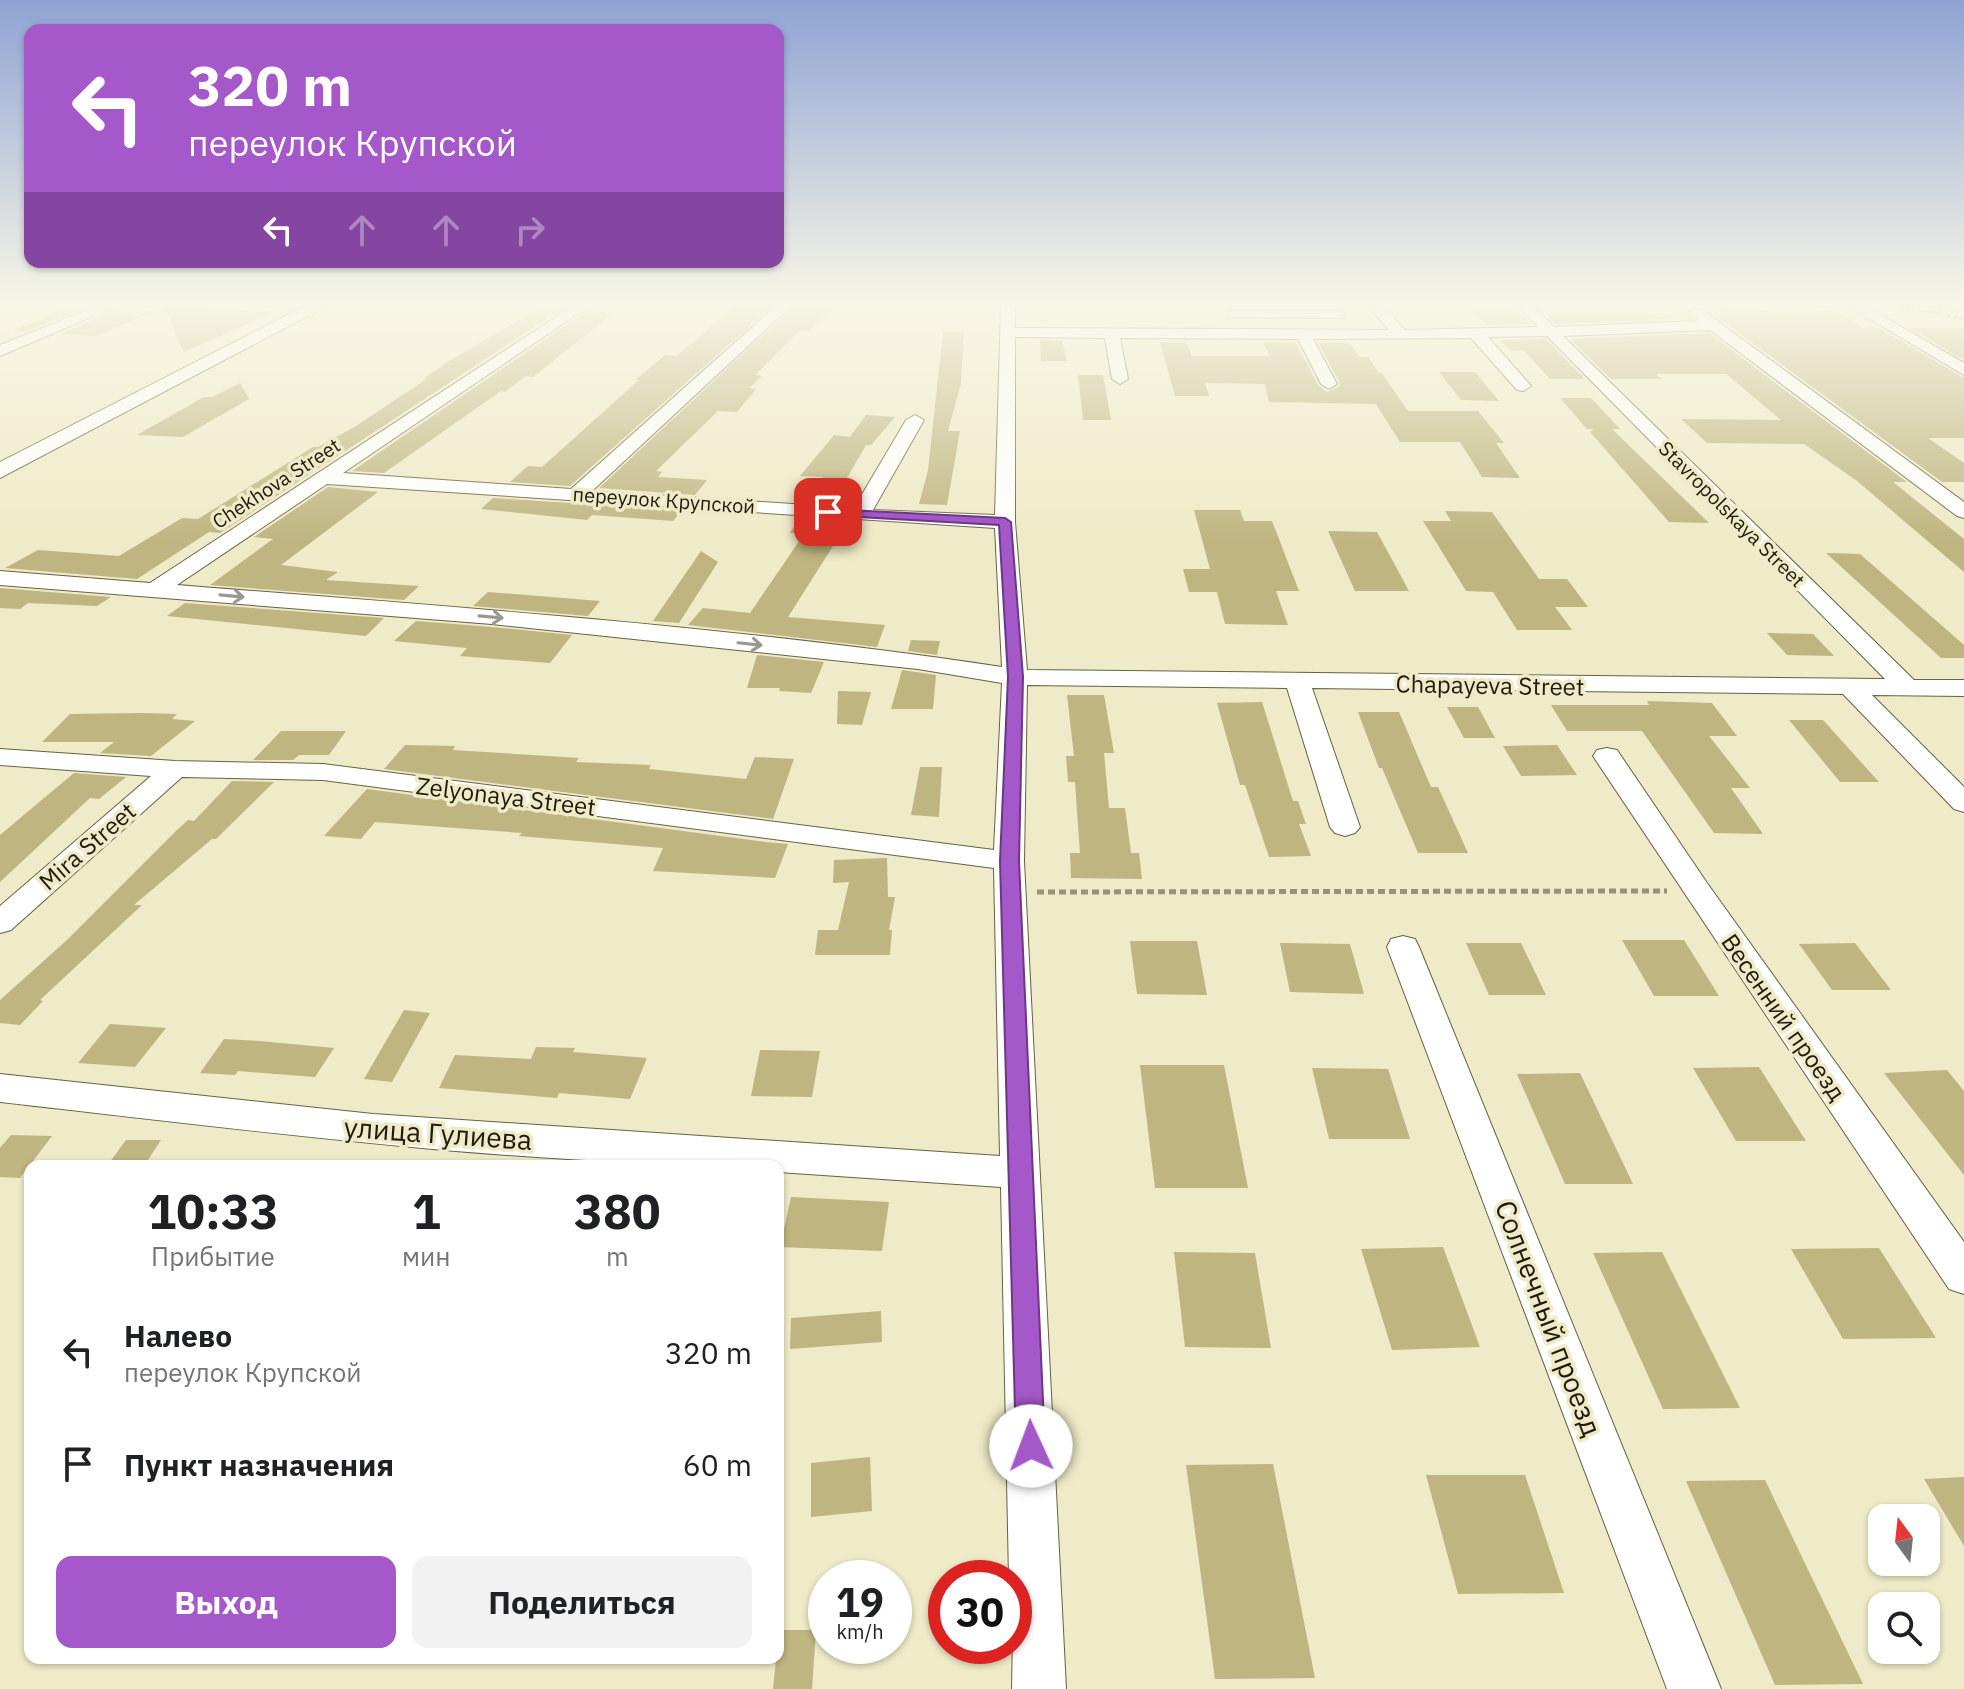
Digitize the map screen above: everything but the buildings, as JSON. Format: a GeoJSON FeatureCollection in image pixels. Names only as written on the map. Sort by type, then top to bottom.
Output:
{"type":"FeatureCollection","features":[{"type":"Feature","properties":{"kind":"main road"},"geometry":{"type":"LineString","coordinates":[[0,471],[166,385]]}},
{"type":"Feature","properties":{"kind":"street","name":"Chekhova Street"},"geometry":{"type":"LineString","coordinates":[[164,590],[464,385]]}},
{"type":"Feature","properties":{"kind":"street"},"geometry":{"type":"LineString","coordinates":[[578,493],[697,385]]}},
{"type":"Feature","properties":{"kind":"street"},"geometry":{"type":"LineString","coordinates":[[1007,385],[1005,522],[1015,677],[1011,877],[1039,1689]]}},
{"type":"Feature","properties":{"kind":"street","name":"Stavropolskaya Street"},"geometry":{"type":"LineString","coordinates":[[1601,385],[1908,688]]}},
{"type":"Feature","properties":{"kind":"street"},"geometry":{"type":"LineString","coordinates":[[1797,385],[1964,512]]}},
{"type":"Feature","properties":{"kind":"street"},"geometry":{"type":"LineString","coordinates":[[860,515],[915,420]]}},
{"type":"Feature","properties":{"kind":"street","name":"переулок Крупской"},"geometry":{"type":"LineString","coordinates":[[324,478],[1005,522]]}},
{"type":"Feature","properties":{"kind":"street"},"geometry":{"type":"LineString","coordinates":[[0,578],[164,590]]}},
{"type":"Feature","properties":{"kind":"street","name":"Chapayeva Street"},"geometry":{"type":"LineString","coordinates":[[164,590],[540,622],[918,662],[1015,677],[1298,683],[1964,688]]}},
{"type":"Feature","properties":{"kind":"street"},"geometry":{"type":"LineString","coordinates":[[1298,683],[1345,827]]}},
{"type":"Feature","properties":{"kind":"street"},"geometry":{"type":"LineString","coordinates":[[1851,688],[1964,803]]}},
{"type":"Feature","properties":{"kind":"street","name":"Весенний проезд"},"geometry":{"type":"LineString","coordinates":[[1607,756],[1696,890],[1964,1276]]}},
{"type":"Feature","properties":{"kind":"street","name":"Zelyonaya Street"},"geometry":{"type":"LineString","coordinates":[[0,757],[175,769],[323,772],[1011,877]]}},
{"type":"Feature","properties":{"kind":"street","name":"Mira Street"},"geometry":{"type":"LineString","coordinates":[[0,923],[175,769]]}},
{"type":"Feature","properties":{"kind":"street","name":"Солнечный проезд"},"geometry":{"type":"LineString","coordinates":[[1403,947],[1694,1689]]}},
{"type":"Feature","properties":{"kind":"street","name":"улица Гулиева"},"geometry":{"type":"LineString","coordinates":[[0,1088],[373,1129],[1021,1173]]}},
{"type":"Feature","properties":{"kind":"path"},"geometry":{"type":"LineString","coordinates":[[1011,877],[1197,887],[1440,893],[1696,890]]}},
{"type":"Feature","properties":{"kind":"route"},"geometry":{"type":"LineString","coordinates":[[828,512],[1005,522],[1015,677],[1009,861],[1031,1446]]}}]}
